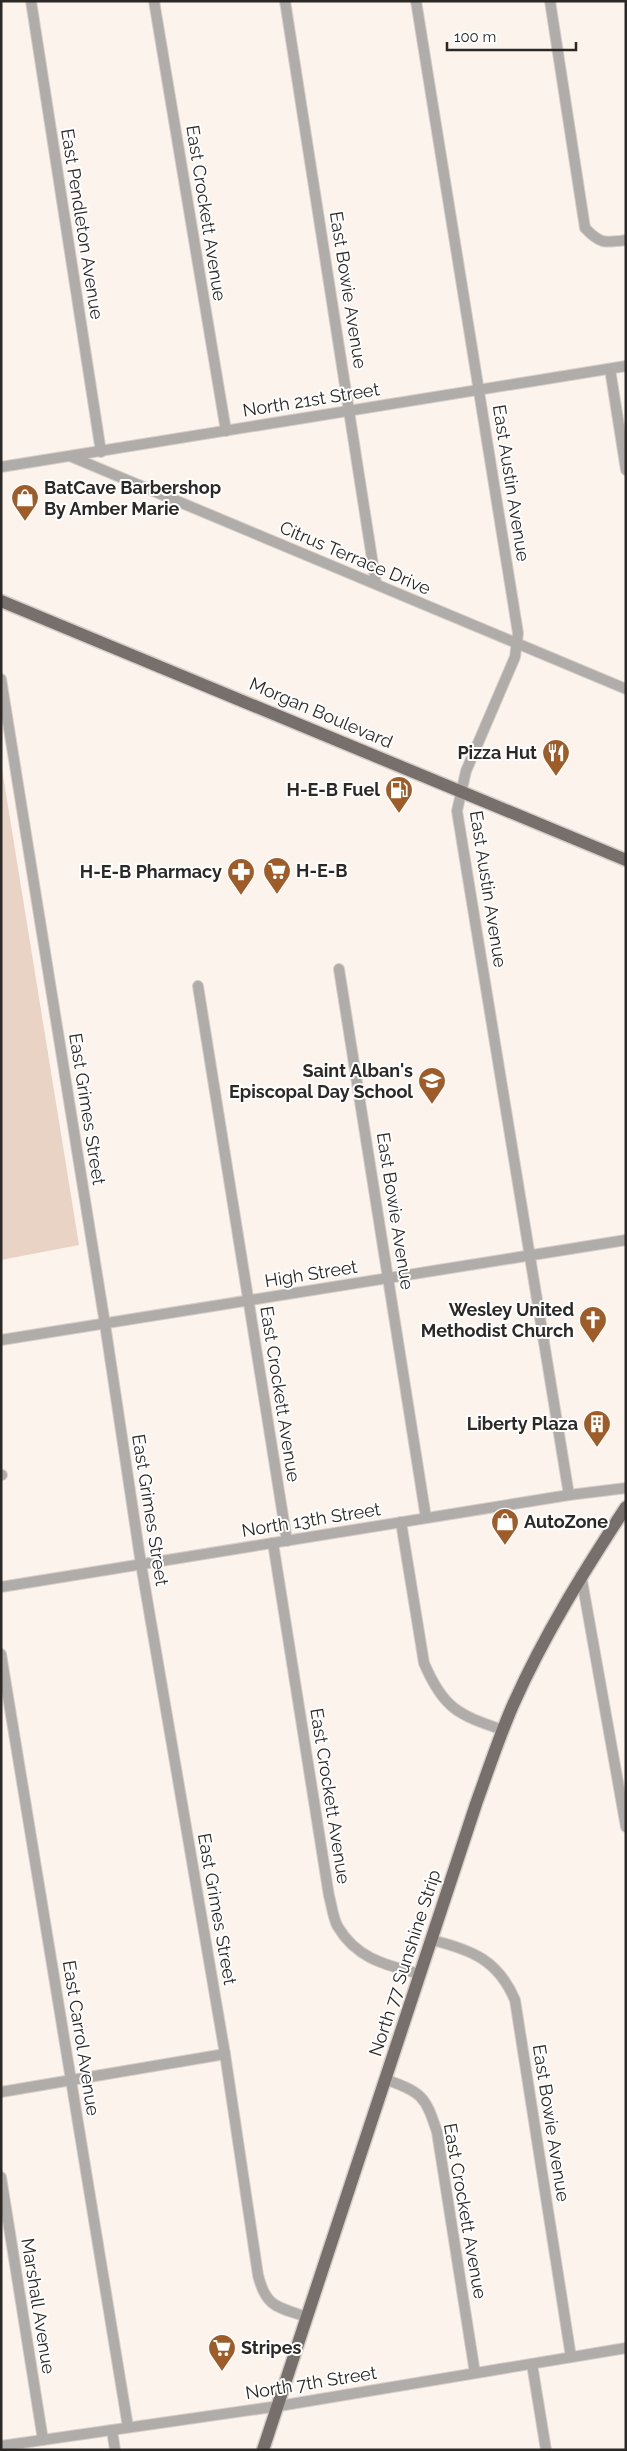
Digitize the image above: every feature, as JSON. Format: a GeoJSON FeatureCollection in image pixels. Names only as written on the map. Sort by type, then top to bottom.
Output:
{"type":"FeatureCollection","features":[{"type":"Feature","properties":{"kind":"main road","name":"Morgan Boulevard"},"geometry":{"type":"LineString","coordinates":[[1,601],[626,860]]}},
{"type":"Feature","properties":{"kind":"main road","name":"North 77 Sunshine Strip"},"geometry":{"type":"LineString","coordinates":[[263,2450],[420,1974],[503,1730],[537,1656],[581,1575],[626,1507]]}},
{"type":"Feature","properties":{"kind":"street","name":"East Pendleton Avenue"},"geometry":{"type":"LineString","coordinates":[[31,1],[101,452]]}},
{"type":"Feature","properties":{"kind":"street","name":"East Crockett Avenue"},"geometry":{"type":"LineString","coordinates":[[154,1],[226,431]]}},
{"type":"Feature","properties":{"kind":"street","name":"East Bowie Avenue"},"geometry":{"type":"LineString","coordinates":[[285,1],[376,584]]}},
{"type":"Feature","properties":{"kind":"street","name":"East Austin Avenue"},"geometry":{"type":"LineString","coordinates":[[416,1],[518,633],[515,657],[466,771],[457,811],[569,1495]]}},
{"type":"Feature","properties":{"kind":"street"},"geometry":{"type":"LineString","coordinates":[[550,1],[585,228],[596,240],[607,243],[626,240]]}},
{"type":"Feature","properties":{"kind":"street","name":"North 21st Street"},"geometry":{"type":"LineString","coordinates":[[1,467],[626,366]]}},
{"type":"Feature","properties":{"kind":"street"},"geometry":{"type":"LineString","coordinates":[[610,369],[626,470]]}},
{"type":"Feature","properties":{"kind":"street","name":"Citrus Terrace Drive"},"geometry":{"type":"LineString","coordinates":[[72,457],[626,689]]}},
{"type":"Feature","properties":{"kind":"street","name":"East Grimes Street"},"geometry":{"type":"LineString","coordinates":[[1,679],[105,1324],[141,1564],[225,2054],[262,2293],[275,2306],[307,2317]]}},
{"type":"Feature","properties":{"kind":"street","name":"East Bowie Avenue"},"geometry":{"type":"LineString","coordinates":[[340,969],[426,1518]]}},
{"type":"Feature","properties":{"kind":"street","name":"East Crockett Avenue"},"geometry":{"type":"LineString","coordinates":[[198,986],[287,1541]]}},
{"type":"Feature","properties":{"kind":"street","name":"High Street"},"geometry":{"type":"LineString","coordinates":[[1,1340],[626,1240]]}},
{"type":"Feature","properties":{"kind":"street","name":"North 13th Street"},"geometry":{"type":"LineString","coordinates":[[1,1587],[569,1495],[626,1488]]}},
{"type":"Feature","properties":{"kind":"street"},"geometry":{"type":"LineString","coordinates":[[401,1522],[424,1663],[433,1684],[443,1699],[457,1712],[503,1730]]}},
{"type":"Feature","properties":{"kind":"street","name":"East Crockett Avenue"},"geometry":{"type":"LineString","coordinates":[[273,1543],[329,1896],[337,1925],[354,1947],[378,1963],[420,1974]]}},
{"type":"Feature","properties":{"kind":"street"},"geometry":{"type":"LineString","coordinates":[[581,1575],[622,1778],[626,1827]]}},
{"type":"Feature","properties":{"kind":"street","name":"East Carrol Avenue"},"geometry":{"type":"LineString","coordinates":[[1,1654],[128,2427]]}},
{"type":"Feature","properties":{"kind":"street","name":"East Bowie Avenue"},"geometry":{"type":"LineString","coordinates":[[432,1940],[465,1948],[485,1959],[508,1984],[515,2000],[571,2357]]}},
{"type":"Feature","properties":{"kind":"street"},"geometry":{"type":"LineString","coordinates":[[1,2092],[225,2054]]}},
{"type":"Feature","properties":{"kind":"street","name":"East Crockett Avenue"},"geometry":{"type":"LineString","coordinates":[[385,2079],[409,2088],[421,2096],[429,2107],[437,2132],[475,2374]]}},
{"type":"Feature","properties":{"kind":"street","name":"Marshall Avenue"},"geometry":{"type":"LineString","coordinates":[[1,2177],[42,2440]]}},
{"type":"Feature","properties":{"kind":"street","name":"North 7th Street"},"geometry":{"type":"LineString","coordinates":[[1,2446],[279,2406],[626,2348]]}},
{"type":"Feature","properties":{"kind":"street"},"geometry":{"type":"LineString","coordinates":[[532,2364],[546,2450]]}},
{"type":"Feature","properties":{"kind":"street"},"geometry":{"type":"LineString","coordinates":[[112,2430],[115,2450]]}},
{"type":"Feature","properties":{"kind":"shaded area"},"geometry":{"type":"Polygon","coordinates":[[[1,763],[79,1245],[1,1260],[1,763]]]}},
{"type":"Feature","properties":{"kind":"place","name":"BatCave Barbershop By Amber Marie"},"geometry":{"type":"Point","coordinates":[25,522]}},
{"type":"Feature","properties":{"kind":"place","name":"Pizza Hut"},"geometry":{"type":"Point","coordinates":[556,777]}},
{"type":"Feature","properties":{"kind":"place","name":"H-E-B Fuel"},"geometry":{"type":"Point","coordinates":[399,814]}},
{"type":"Feature","properties":{"kind":"place","name":"H-E-B"},"geometry":{"type":"Point","coordinates":[277,895]}},
{"type":"Feature","properties":{"kind":"place","name":"H-E-B Pharmacy"},"geometry":{"type":"Point","coordinates":[241,896]}},
{"type":"Feature","properties":{"kind":"place","name":"Saint Alban's Episcopal Day School"},"geometry":{"type":"Point","coordinates":[432,1105]}},
{"type":"Feature","properties":{"kind":"place","name":"Wesley United Methodist Church"},"geometry":{"type":"Point","coordinates":[593,1344]}},
{"type":"Feature","properties":{"kind":"place","name":"Liberty Plaza"},"geometry":{"type":"Point","coordinates":[597,1448]}},
{"type":"Feature","properties":{"kind":"place","name":"AutoZone"},"geometry":{"type":"Point","coordinates":[505,1546]}},
{"type":"Feature","properties":{"kind":"place","name":"Stripes"},"geometry":{"type":"Point","coordinates":[222,2372]}}]}
